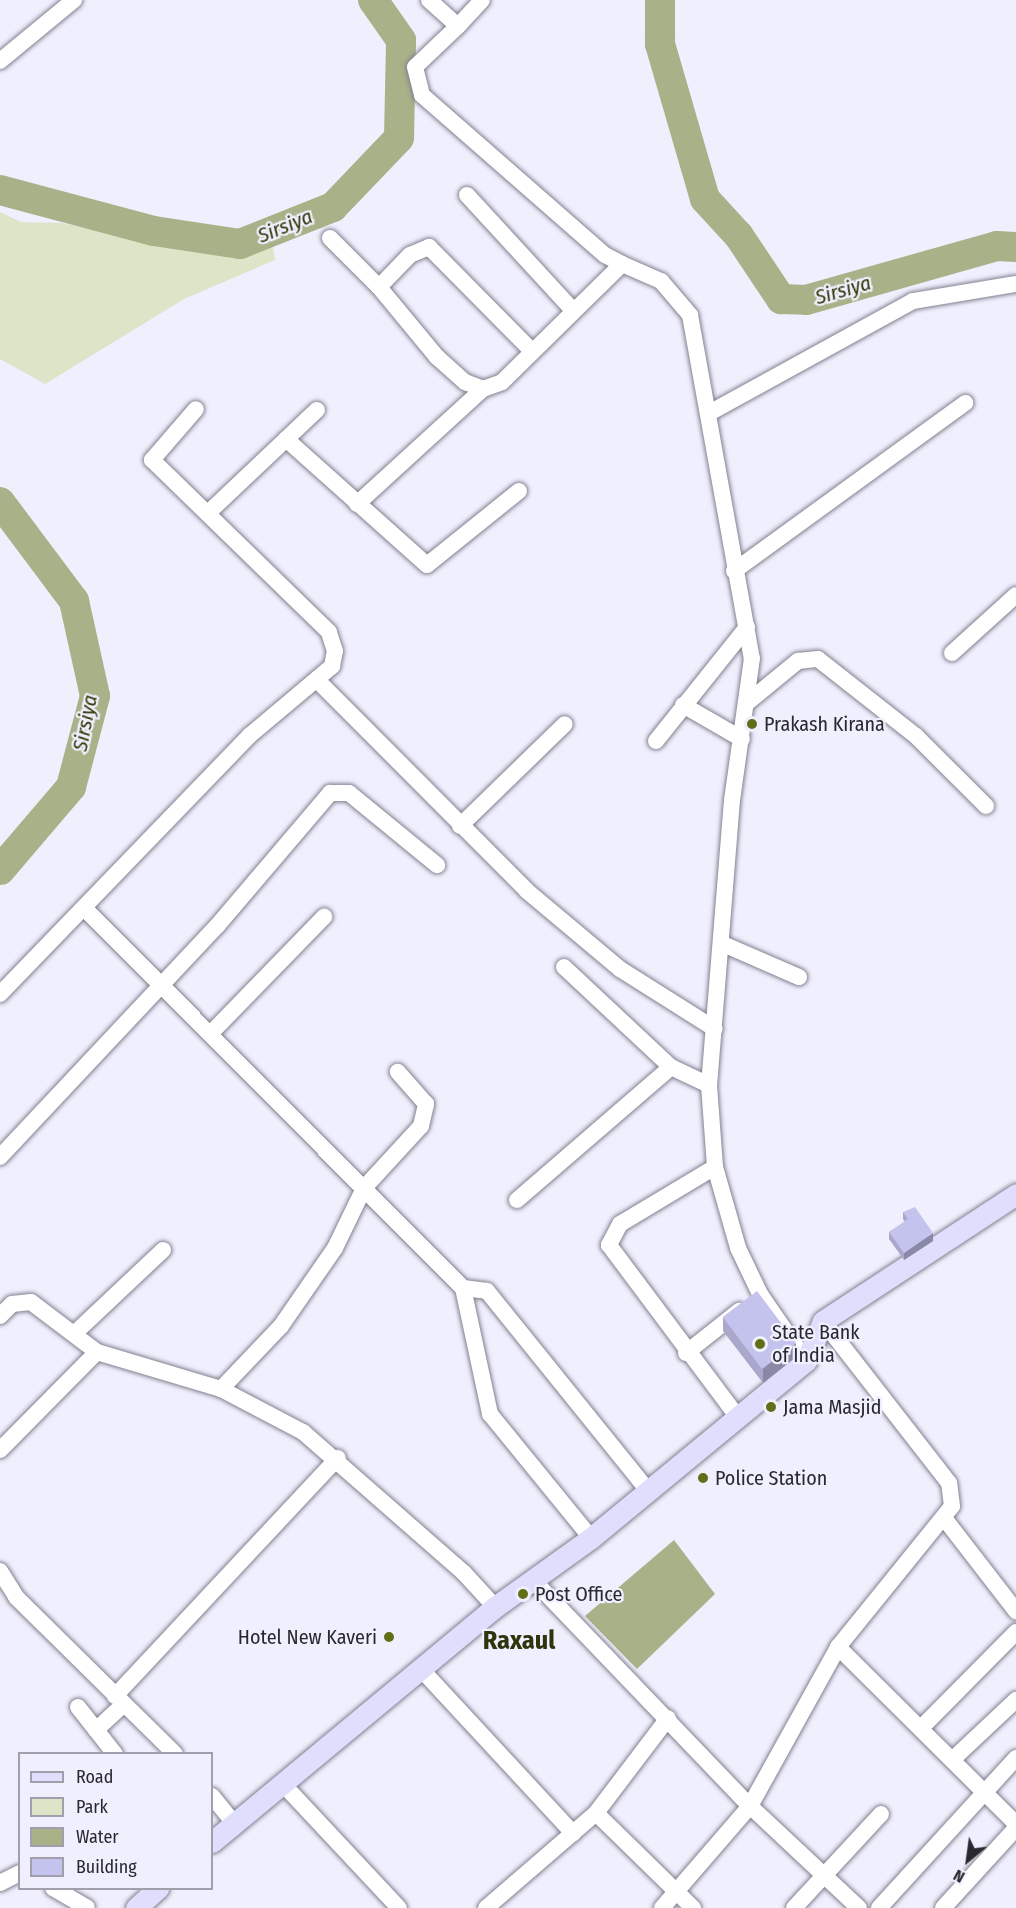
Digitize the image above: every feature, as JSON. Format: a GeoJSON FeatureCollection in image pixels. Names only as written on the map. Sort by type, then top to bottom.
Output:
{"type":"FeatureCollection","features":[{"type":"Feature","properties":{"kind":"main road"},"geometry":{"type":"LineString","coordinates":[[213,1841],[495,1607],[591,1538],[806,1360],[823,1321],[1016,1194]]}},
{"type":"Feature","properties":{"kind":"main road"},"geometry":{"type":"LineString","coordinates":[[136,1908],[156,1890]]}},
{"type":"Feature","properties":{"kind":"street"},"geometry":{"type":"LineString","coordinates":[[0,61],[74,0]]}},
{"type":"Feature","properties":{"kind":"street"},"geometry":{"type":"LineString","coordinates":[[429,0],[458,26]]}},
{"type":"Feature","properties":{"kind":"street"},"geometry":{"type":"LineString","coordinates":[[482,0],[415,67],[422,95],[605,255],[661,280],[690,315],[711,412],[734,571],[752,658],[748,702],[732,800],[723,944],[710,1085],[715,1167],[724,1208],[760,1294],[806,1360]]}},
{"type":"Feature","properties":{"kind":"street"},"geometry":{"type":"LineString","coordinates":[[467,195],[572,309]]}},
{"type":"Feature","properties":{"kind":"street"},"geometry":{"type":"LineString","coordinates":[[330,238],[379,286],[436,357],[465,382],[483,389]]}},
{"type":"Feature","properties":{"kind":"street"},"geometry":{"type":"LineString","coordinates":[[379,286],[410,255],[429,247],[531,350]]}},
{"type":"Feature","properties":{"kind":"street"},"geometry":{"type":"LineString","coordinates":[[357,504],[483,389],[502,382],[572,309],[622,264]]}},
{"type":"Feature","properties":{"kind":"street"},"geometry":{"type":"LineString","coordinates":[[711,412],[913,301],[1016,284]]}},
{"type":"Feature","properties":{"kind":"street"},"geometry":{"type":"LineString","coordinates":[[734,571],[965,403]]}},
{"type":"Feature","properties":{"kind":"street"},"geometry":{"type":"LineString","coordinates":[[0,994],[85,909],[249,736],[318,681],[332,666],[335,651],[329,632],[152,460],[196,409]]}},
{"type":"Feature","properties":{"kind":"street"},"geometry":{"type":"LineString","coordinates":[[208,513],[317,410]]}},
{"type":"Feature","properties":{"kind":"street"},"geometry":{"type":"LineString","coordinates":[[286,439],[427,565],[519,492]]}},
{"type":"Feature","properties":{"kind":"street"},"geometry":{"type":"LineString","coordinates":[[952,653],[1016,595]]}},
{"type":"Feature","properties":{"kind":"street"},"geometry":{"type":"LineString","coordinates":[[656,741],[747,627]]}},
{"type":"Feature","properties":{"kind":"street"},"geometry":{"type":"LineString","coordinates":[[748,702],[798,661],[818,659],[916,736],[986,806]]}},
{"type":"Feature","properties":{"kind":"street"},"geometry":{"type":"LineString","coordinates":[[318,681],[460,826],[620,969],[716,1029]]}},
{"type":"Feature","properties":{"kind":"street"},"geometry":{"type":"LineString","coordinates":[[683,705],[742,739]]}},
{"type":"Feature","properties":{"kind":"street"},"geometry":{"type":"LineString","coordinates":[[460,826],[565,724]]}},
{"type":"Feature","properties":{"kind":"street"},"geometry":{"type":"LineString","coordinates":[[0,1157],[162,982],[330,793],[349,793],[437,866]]}},
{"type":"Feature","properties":{"kind":"street"},"geometry":{"type":"LineString","coordinates":[[85,909],[212,1032],[463,1288],[490,1414],[591,1538]]}},
{"type":"Feature","properties":{"kind":"street"},"geometry":{"type":"LineString","coordinates":[[212,1032],[324,917]]}},
{"type":"Feature","properties":{"kind":"street"},"geometry":{"type":"LineString","coordinates":[[723,944],[799,977]]}},
{"type":"Feature","properties":{"kind":"street"},"geometry":{"type":"LineString","coordinates":[[564,967],[671,1066],[710,1085]]}},
{"type":"Feature","properties":{"kind":"street"},"geometry":{"type":"LineString","coordinates":[[517,1200],[671,1066]]}},
{"type":"Feature","properties":{"kind":"street"},"geometry":{"type":"LineString","coordinates":[[221,1389],[281,1326],[335,1248],[364,1188],[426,1115],[426,1104],[398,1072]]}},
{"type":"Feature","properties":{"kind":"street"},"geometry":{"type":"LineString","coordinates":[[715,1167],[620,1224],[609,1239],[686,1353],[736,1416]]}},
{"type":"Feature","properties":{"kind":"street"},"geometry":{"type":"LineString","coordinates":[[75,1333],[163,1250]]}},
{"type":"Feature","properties":{"kind":"street"},"geometry":{"type":"LineString","coordinates":[[463,1288],[487,1291],[647,1490]]}},
{"type":"Feature","properties":{"kind":"street"},"geometry":{"type":"LineString","coordinates":[[686,1353],[760,1294]]}},
{"type":"Feature","properties":{"kind":"street"},"geometry":{"type":"LineString","coordinates":[[0,1316],[12,1304],[31,1302],[75,1333],[97,1352],[221,1389],[303,1432],[338,1458],[495,1607]]}},
{"type":"Feature","properties":{"kind":"street"},"geometry":{"type":"LineString","coordinates":[[662,1908],[674,1891],[750,1806],[838,1647],[916,1543],[944,1518],[952,1506],[950,1483],[823,1321]]}},
{"type":"Feature","properties":{"kind":"street"},"geometry":{"type":"LineString","coordinates":[[0,1450],[97,1352]]}},
{"type":"Feature","properties":{"kind":"street"},"geometry":{"type":"LineString","coordinates":[[96,1730],[120,1700],[338,1458]]}},
{"type":"Feature","properties":{"kind":"street"},"geometry":{"type":"LineString","coordinates":[[944,1518],[1016,1611]]}},
{"type":"Feature","properties":{"kind":"street"},"geometry":{"type":"LineString","coordinates":[[0,1571],[16,1597],[173,1752]]}},
{"type":"Feature","properties":{"kind":"street"},"geometry":{"type":"LineString","coordinates":[[534,1581],[750,1806],[825,1872],[859,1908]]}},
{"type":"Feature","properties":{"kind":"street"},"geometry":{"type":"LineString","coordinates":[[921,1728],[1016,1632]]}},
{"type":"Feature","properties":{"kind":"street"},"geometry":{"type":"LineString","coordinates":[[838,1647],[985,1791],[1016,1826],[943,1908]]}},
{"type":"Feature","properties":{"kind":"street"},"geometry":{"type":"LineString","coordinates":[[421,1669],[573,1833]]}},
{"type":"Feature","properties":{"kind":"street"},"geometry":{"type":"LineString","coordinates":[[952,1760],[1016,1700]]}},
{"type":"Feature","properties":{"kind":"street"},"geometry":{"type":"LineString","coordinates":[[78,1707],[113,1752]]}},
{"type":"Feature","properties":{"kind":"street"},"geometry":{"type":"LineString","coordinates":[[486,1908],[596,1813],[668,1718]]}},
{"type":"Feature","properties":{"kind":"street"},"geometry":{"type":"LineString","coordinates":[[879,1908],[1016,1758]]}},
{"type":"Feature","properties":{"kind":"street"},"geometry":{"type":"LineString","coordinates":[[282,1783],[399,1908]]}},
{"type":"Feature","properties":{"kind":"street"},"geometry":{"type":"LineString","coordinates":[[213,1797],[234,1823]]}},
{"type":"Feature","properties":{"kind":"street"},"geometry":{"type":"LineString","coordinates":[[596,1813],[693,1908]]}},
{"type":"Feature","properties":{"kind":"street"},"geometry":{"type":"LineString","coordinates":[[794,1908],[881,1814]]}},
{"type":"Feature","properties":{"kind":"street"},"geometry":{"type":"LineString","coordinates":[[0,1883],[18,1874]]}},
{"type":"Feature","properties":{"kind":"street"},"geometry":{"type":"LineString","coordinates":[[56,1890],[87,1908]]}},
{"type":"Feature","properties":{"kind":"green space"},"geometry":{"type":"Polygon","coordinates":[[[0,212],[21,222],[62,223],[208,254],[272,243],[275,260],[184,299],[45,384],[0,359],[0,212]]]}},
{"type":"Feature","properties":{"kind":"water"},"geometry":{"type":"Polygon","coordinates":[[[674,1540],[715,1594],[637,1669],[585,1616],[674,1540]]]}},
{"type":"Feature","properties":{"kind":"building"},"geometry":{"type":"Polygon","coordinates":[[[915,1207],[933,1233],[904,1253],[889,1232],[908,1219],[903,1212],[915,1207]]]}},
{"type":"Feature","properties":{"kind":"building","name":"State Bank of India"},"geometry":{"type":"Polygon","coordinates":[[[757,1291],[796,1343],[762,1369],[723,1317],[757,1291]]]}},
{"type":"Feature","properties":{"kind":"waterway","name":"Sirsiya"},"geometry":{"type":"LineString","coordinates":[[0,190],[154,231],[240,244],[333,207],[399,138],[401,40],[373,0]]}},
{"type":"Feature","properties":{"kind":"waterway","name":"Sirsiya"},"geometry":{"type":"LineString","coordinates":[[660,0],[660,44],[705,199],[739,236],[781,299],[806,300],[997,246],[1016,247]]}},
{"type":"Feature","properties":{"kind":"waterway","name":"Sirsiya"},"geometry":{"type":"LineString","coordinates":[[0,502],[74,601],[95,696],[71,787],[0,870]]}},
{"type":"Feature","properties":{"kind":"place","name":"Prakash Kirana"},"geometry":{"type":"Point","coordinates":[752,724]}},
{"type":"Feature","properties":{"kind":"place","name":"State Bank of India"},"geometry":{"type":"Point","coordinates":[760,1344]}},
{"type":"Feature","properties":{"kind":"place","name":"Jama Masjid"},"geometry":{"type":"Point","coordinates":[771,1407]}},
{"type":"Feature","properties":{"kind":"place","name":"Police Station"},"geometry":{"type":"Point","coordinates":[703,1478]}},
{"type":"Feature","properties":{"kind":"place","name":"Post Office"},"geometry":{"type":"Point","coordinates":[523,1594]}},
{"type":"Feature","properties":{"kind":"place","name":"Hotel New Kaveri"},"geometry":{"type":"Point","coordinates":[389,1637]}},
{"type":"Feature","properties":{"kind":"district","name":"Raxaul"},"geometry":{"type":"Point","coordinates":[519,1641]}}]}
